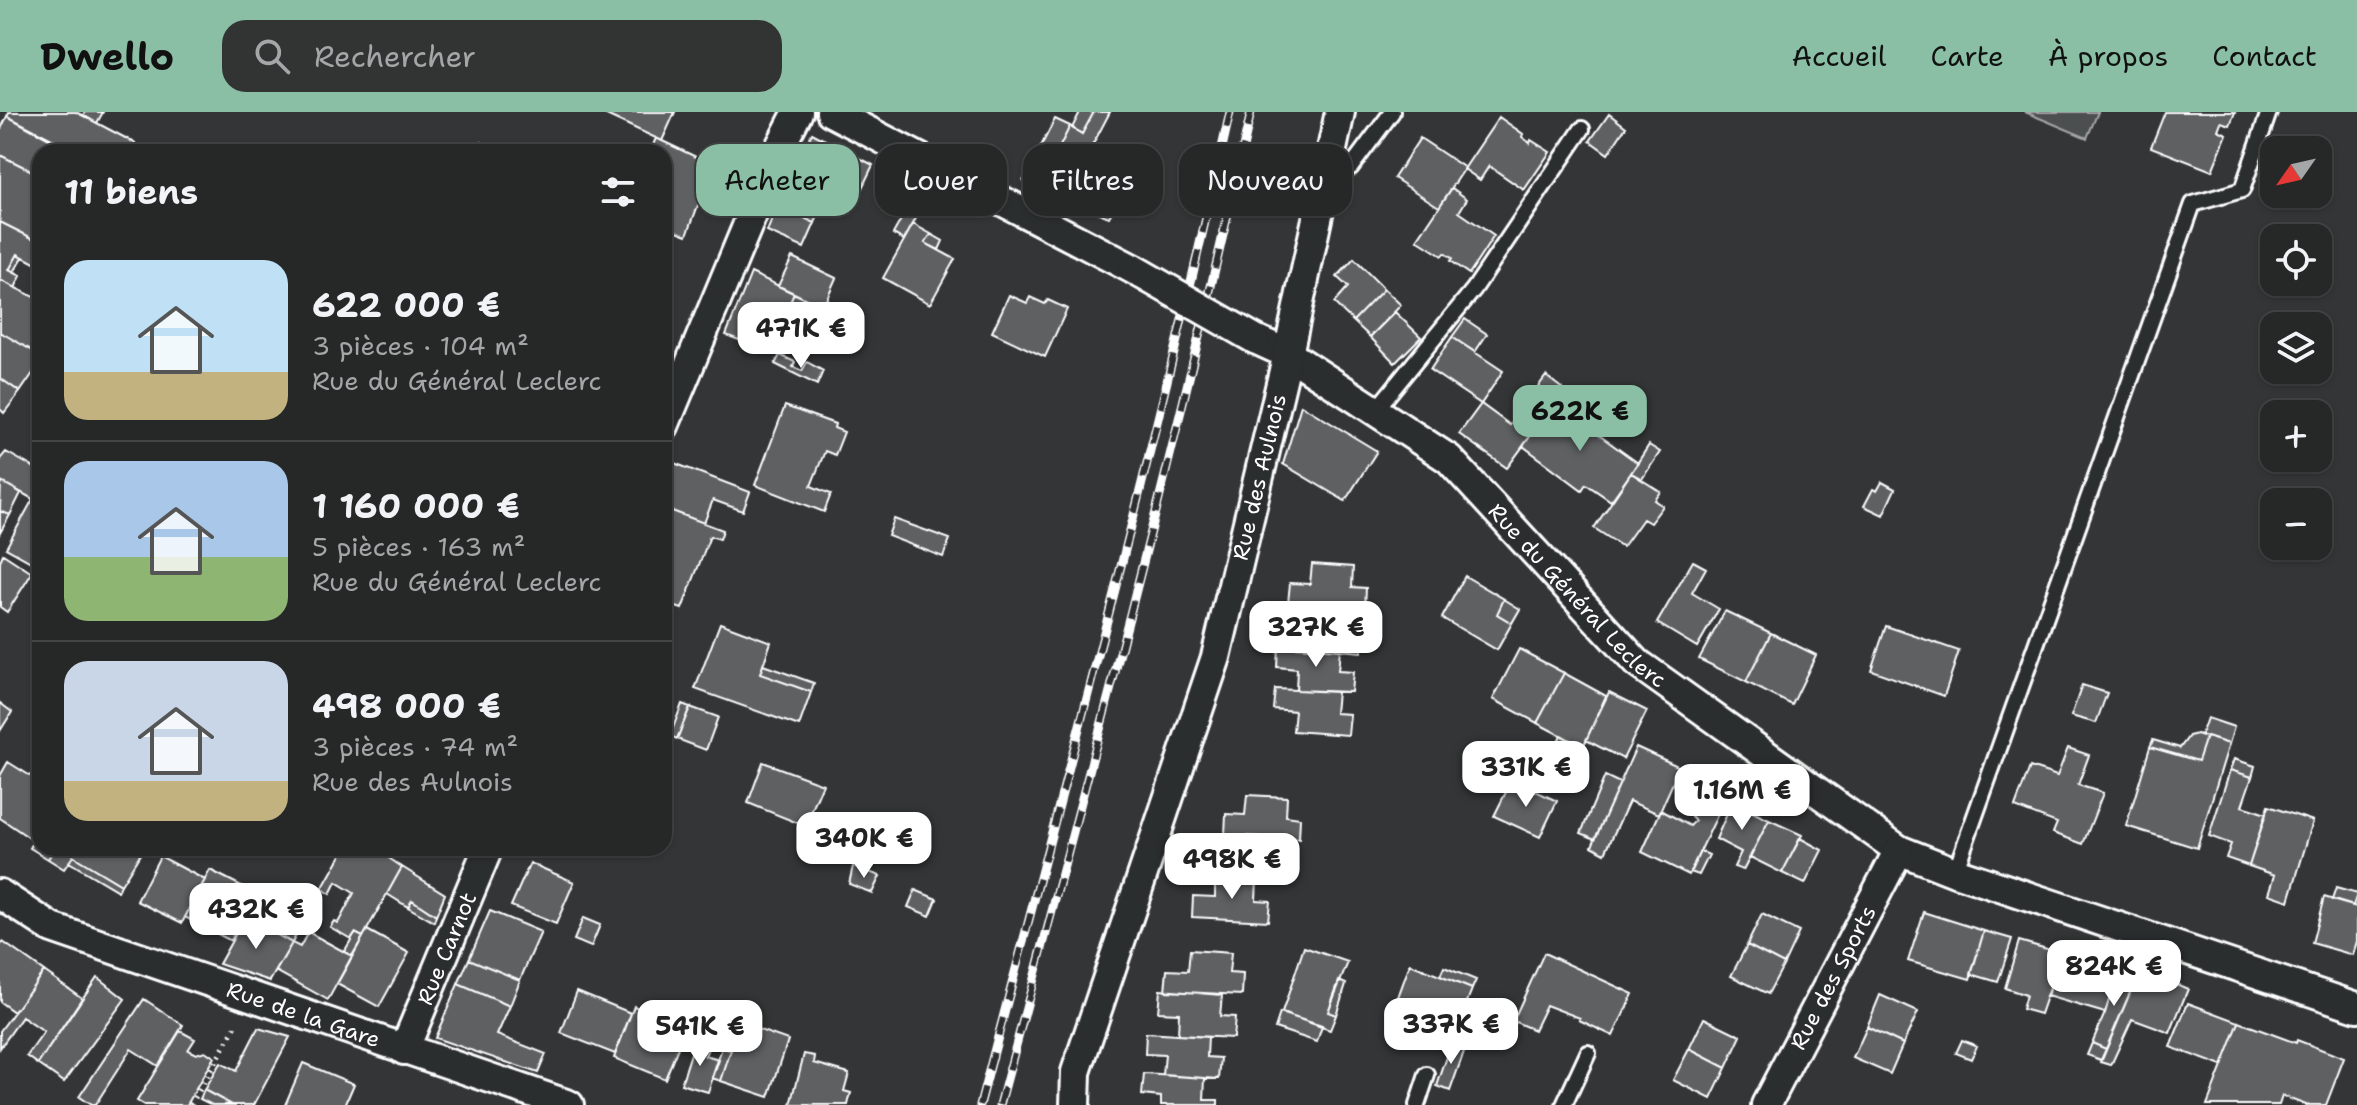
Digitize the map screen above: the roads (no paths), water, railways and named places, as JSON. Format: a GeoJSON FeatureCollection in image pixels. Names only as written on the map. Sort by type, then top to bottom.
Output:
{"type":"FeatureCollection","features":[{"type":"Feature","properties":{"kind":"street"},"geometry":{"type":"LineString","coordinates":[[672,407],[781,145],[798,112]]}},
{"type":"Feature","properties":{"kind":"street","name":"Rue du Général Leclerc"},"geometry":{"type":"LineString","coordinates":[[831,112],[1133,269],[1255,339],[1288,354],[1449,459],[1637,663],[1899,850],[1955,872],[2357,1007]]}},
{"type":"Feature","properties":{"kind":"street","name":"Rue des Aulnois"},"geometry":{"type":"LineString","coordinates":[[1333,144],[1340,112]]}},
{"type":"Feature","properties":{"kind":"street","name":"Rue des Aulnois"},"geometry":{"type":"LineString","coordinates":[[1075,1105],[1076,1072],[1216,657],[1288,354],[1317,216]]}},
{"type":"Feature","properties":{"kind":"street","name":"Rue des Sports"},"geometry":{"type":"LineString","coordinates":[[1766,1105],[1899,850]]}},
{"type":"Feature","properties":{"kind":"street","name":"Rue Carnot"},"geometry":{"type":"LineString","coordinates":[[404,1050],[485,856]]}},
{"type":"Feature","properties":{"kind":"street","name":"Rue de la Gare"},"geometry":{"type":"LineString","coordinates":[[0,894],[52,928],[569,1105]]}},
{"type":"Feature","properties":{"kind":"lane"},"geometry":{"type":"LineString","coordinates":[[1352,166],[1392,112]]}},
{"type":"Feature","properties":{"kind":"lane"},"geometry":{"type":"LineString","coordinates":[[1955,872],[2193,204],[2242,190],[2269,112]]}},
{"type":"Feature","properties":{"kind":"lane"},"geometry":{"type":"LineString","coordinates":[[1375,411],[1474,289],[1582,129]]}},
{"type":"Feature","properties":{"kind":"lane"},"geometry":{"type":"LineString","coordinates":[[1564,1105],[1588,1053]]}},
{"type":"Feature","properties":{"kind":"lane"},"geometry":{"type":"LineString","coordinates":[[1064,1105],[1076,1072]]}},
{"type":"Feature","properties":{"kind":"lane"},"geometry":{"type":"LineString","coordinates":[[1417,1105],[1427,1075]]}},
{"type":"Feature","properties":{"kind":"railway"},"geometry":{"type":"LineString","coordinates":[[980,1105],[1141,486],[1230,112]]}},
{"type":"Feature","properties":{"kind":"railway"},"geometry":{"type":"LineString","coordinates":[[1000,1105],[1163,486],[1251,112]]}}]}
